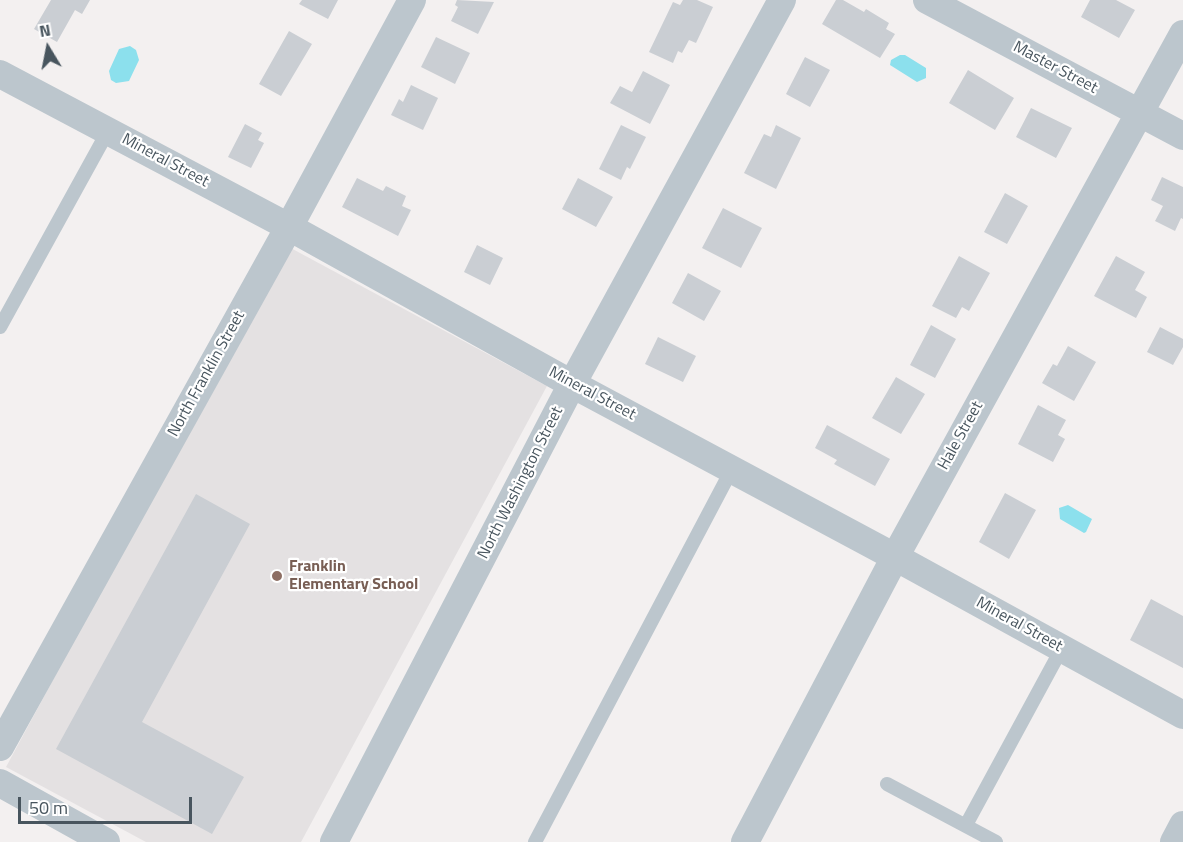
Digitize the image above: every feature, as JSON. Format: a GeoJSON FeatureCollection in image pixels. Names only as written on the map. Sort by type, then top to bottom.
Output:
{"type":"FeatureCollection","features":[{"type":"Feature","properties":{"kind":"street","name":"North Franklin Street"},"geometry":{"type":"LineString","coordinates":[[0,747],[289,227],[412,0]]}},
{"type":"Feature","properties":{"kind":"street","name":"North Washington Street"},"geometry":{"type":"LineString","coordinates":[[334,842],[572,384],[782,0]]}},
{"type":"Feature","properties":{"kind":"street","name":"Master Street"},"geometry":{"type":"LineString","coordinates":[[927,0],[1183,136]]}},
{"type":"Feature","properties":{"kind":"street","name":"Hale Street"},"geometry":{"type":"LineString","coordinates":[[745,842],[895,557],[1183,34]]}},
{"type":"Feature","properties":{"kind":"street","name":"Mineral Street"},"geometry":{"type":"LineString","coordinates":[[0,74],[289,227],[572,384],[1183,715]]}},
{"type":"Feature","properties":{"kind":"street"},"geometry":{"type":"LineString","coordinates":[[0,783],[106,842]]}},
{"type":"Feature","properties":{"kind":"street"},"geometry":{"type":"LineString","coordinates":[[1174,842],[1183,825]]}},
{"type":"Feature","properties":{"kind":"lane"},"geometry":{"type":"LineString","coordinates":[[0,327],[108,131]]}},
{"type":"Feature","properties":{"kind":"lane"},"geometry":{"type":"LineString","coordinates":[[535,842],[732,469]]}},
{"type":"Feature","properties":{"kind":"lane"},"geometry":{"type":"LineString","coordinates":[[966,825],[1062,648]]}},
{"type":"Feature","properties":{"kind":"lane"},"geometry":{"type":"LineString","coordinates":[[887,784],[996,842]]}},
{"type":"Feature","properties":{"kind":"shaded area","name":"Franklin Elementary School"},"geometry":{"type":"Polygon","coordinates":[[[287,246],[547,386],[301,842],[146,842],[6,767],[287,246]]]}},
{"type":"Feature","properties":{"kind":"water"},"geometry":{"type":"Polygon","coordinates":[[[130,46],[136,50],[139,60],[129,81],[116,83],[111,80],[109,71],[119,49],[130,46]]]}},
{"type":"Feature","properties":{"kind":"water"},"geometry":{"type":"Polygon","coordinates":[[[905,55],[926,68],[926,78],[917,82],[890,65],[891,60],[905,55]]]}},
{"type":"Feature","properties":{"kind":"water"},"geometry":{"type":"Polygon","coordinates":[[[1068,505],[1092,519],[1086,532],[1060,519],[1059,508],[1068,505]]]}},
{"type":"Feature","properties":{"kind":"building"},"geometry":{"type":"Polygon","coordinates":[[[51,0],[90,0],[82,14],[75,10],[57,42],[34,29],[51,0]]]}},
{"type":"Feature","properties":{"kind":"building"},"geometry":{"type":"Polygon","coordinates":[[[302,0],[338,0],[328,19],[299,4],[302,0]]]}},
{"type":"Feature","properties":{"kind":"building"},"geometry":{"type":"Polygon","coordinates":[[[457,0],[494,2],[478,34],[451,21],[458,7],[455,5],[457,0]]]}},
{"type":"Feature","properties":{"kind":"building"},"geometry":{"type":"Polygon","coordinates":[[[683,0],[697,0],[713,7],[696,43],[689,40],[682,53],[678,51],[673,63],[649,52],[673,2],[680,5],[683,0]]]}},
{"type":"Feature","properties":{"kind":"building"},"geometry":{"type":"Polygon","coordinates":[[[836,0],[843,0],[864,12],[866,9],[889,23],[886,29],[895,34],[880,58],[822,24],[836,0]]]}},
{"type":"Feature","properties":{"kind":"building"},"geometry":{"type":"Polygon","coordinates":[[[1090,0],[1116,0],[1135,10],[1119,38],[1081,17],[1090,0]]]}},
{"type":"Feature","properties":{"kind":"building"},"geometry":{"type":"Polygon","coordinates":[[[289,31],[312,44],[281,96],[259,84],[289,31]]]}},
{"type":"Feature","properties":{"kind":"building"},"geometry":{"type":"Polygon","coordinates":[[[436,37],[470,53],[455,84],[421,67],[436,37]]]}},
{"type":"Feature","properties":{"kind":"building"},"geometry":{"type":"Polygon","coordinates":[[[805,57],[830,70],[810,107],[786,94],[805,57]]]}},
{"type":"Feature","properties":{"kind":"building"},"geometry":{"type":"Polygon","coordinates":[[[968,70],[1014,98],[995,130],[949,103],[968,70]]]}},
{"type":"Feature","properties":{"kind":"building"},"geometry":{"type":"Polygon","coordinates":[[[643,71],[670,85],[650,124],[610,103],[620,86],[632,92],[643,71]]]}},
{"type":"Feature","properties":{"kind":"building"},"geometry":{"type":"Polygon","coordinates":[[[411,85],[438,98],[423,130],[391,115],[399,99],[403,102],[411,85]]]}},
{"type":"Feature","properties":{"kind":"building"},"geometry":{"type":"Polygon","coordinates":[[[1031,108],[1072,128],[1056,158],[1016,137],[1031,108]]]}},
{"type":"Feature","properties":{"kind":"building"},"geometry":{"type":"Polygon","coordinates":[[[245,124],[262,133],[258,140],[264,143],[251,168],[228,157],[245,124]]]}},
{"type":"Feature","properties":{"kind":"building"},"geometry":{"type":"Polygon","coordinates":[[[621,125],[646,137],[630,169],[627,167],[621,180],[599,169],[621,125]]]}},
{"type":"Feature","properties":{"kind":"building"},"geometry":{"type":"Polygon","coordinates":[[[776,125],[801,138],[776,189],[744,173],[764,134],[771,137],[776,125]]]}},
{"type":"Feature","properties":{"kind":"building"},"geometry":{"type":"Polygon","coordinates":[[[1162,177],[1183,187],[1183,219],[1181,218],[1175,231],[1155,221],[1163,206],[1151,200],[1162,177]]]}},
{"type":"Feature","properties":{"kind":"building"},"geometry":{"type":"Polygon","coordinates":[[[357,178],[383,191],[386,186],[406,196],[402,206],[411,210],[398,236],[342,207],[357,178]]]}},
{"type":"Feature","properties":{"kind":"building"},"geometry":{"type":"Polygon","coordinates":[[[578,178],[613,197],[596,227],[562,209],[578,178]]]}},
{"type":"Feature","properties":{"kind":"building"},"geometry":{"type":"Polygon","coordinates":[[[1005,193],[1028,206],[1007,244],[984,232],[1005,193]]]}},
{"type":"Feature","properties":{"kind":"building"},"geometry":{"type":"Polygon","coordinates":[[[723,208],[762,228],[741,268],[702,248],[723,208]]]}},
{"type":"Feature","properties":{"kind":"building"},"geometry":{"type":"Polygon","coordinates":[[[477,245],[503,258],[490,285],[464,272],[477,245]]]}},
{"type":"Feature","properties":{"kind":"building"},"geometry":{"type":"Polygon","coordinates":[[[959,256],[990,273],[969,311],[962,307],[956,318],[932,306],[959,256]]]}},
{"type":"Feature","properties":{"kind":"building"},"geometry":{"type":"Polygon","coordinates":[[[1116,256],[1145,272],[1135,290],[1147,297],[1136,318],[1094,296],[1116,256]]]}},
{"type":"Feature","properties":{"kind":"building"},"geometry":{"type":"Polygon","coordinates":[[[688,273],[721,291],[704,321],[672,303],[688,273]]]}},
{"type":"Feature","properties":{"kind":"building"},"geometry":{"type":"Polygon","coordinates":[[[931,325],[956,339],[935,378],[910,365],[931,325]]]}},
{"type":"Feature","properties":{"kind":"building"},"geometry":{"type":"Polygon","coordinates":[[[1160,327],[1183,339],[1183,347],[1173,365],[1147,352],[1160,327]]]}},
{"type":"Feature","properties":{"kind":"building"},"geometry":{"type":"Polygon","coordinates":[[[658,337],[696,356],[683,382],[645,364],[658,337]]]}},
{"type":"Feature","properties":{"kind":"building"},"geometry":{"type":"Polygon","coordinates":[[[1068,346],[1096,362],[1074,401],[1042,383],[1053,364],[1057,366],[1068,346]]]}},
{"type":"Feature","properties":{"kind":"building"},"geometry":{"type":"Polygon","coordinates":[[[896,377],[925,394],[901,434],[872,418],[896,377]]]}},
{"type":"Feature","properties":{"kind":"building"},"geometry":{"type":"Polygon","coordinates":[[[1038,405],[1066,420],[1058,435],[1065,439],[1053,462],[1018,444],[1038,405]]]}},
{"type":"Feature","properties":{"kind":"building"},"geometry":{"type":"Polygon","coordinates":[[[827,425],[890,459],[875,486],[834,464],[837,460],[815,448],[827,425]]]}},
{"type":"Feature","properties":{"kind":"building"},"geometry":{"type":"Polygon","coordinates":[[[1005,493],[1036,510],[1009,559],[979,542],[1005,493]]]}},
{"type":"Feature","properties":{"kind":"building"},"geometry":{"type":"Polygon","coordinates":[[[196,494],[250,524],[142,722],[244,777],[212,834],[56,749],[196,494]]]}},
{"type":"Feature","properties":{"kind":"building"},"geometry":{"type":"Polygon","coordinates":[[[1151,599],[1183,616],[1183,668],[1130,640],[1151,599]]]}},
{"type":"Feature","properties":{"kind":"place","name":"Franklin Elementary School"},"geometry":{"type":"Point","coordinates":[277,576]}}]}
